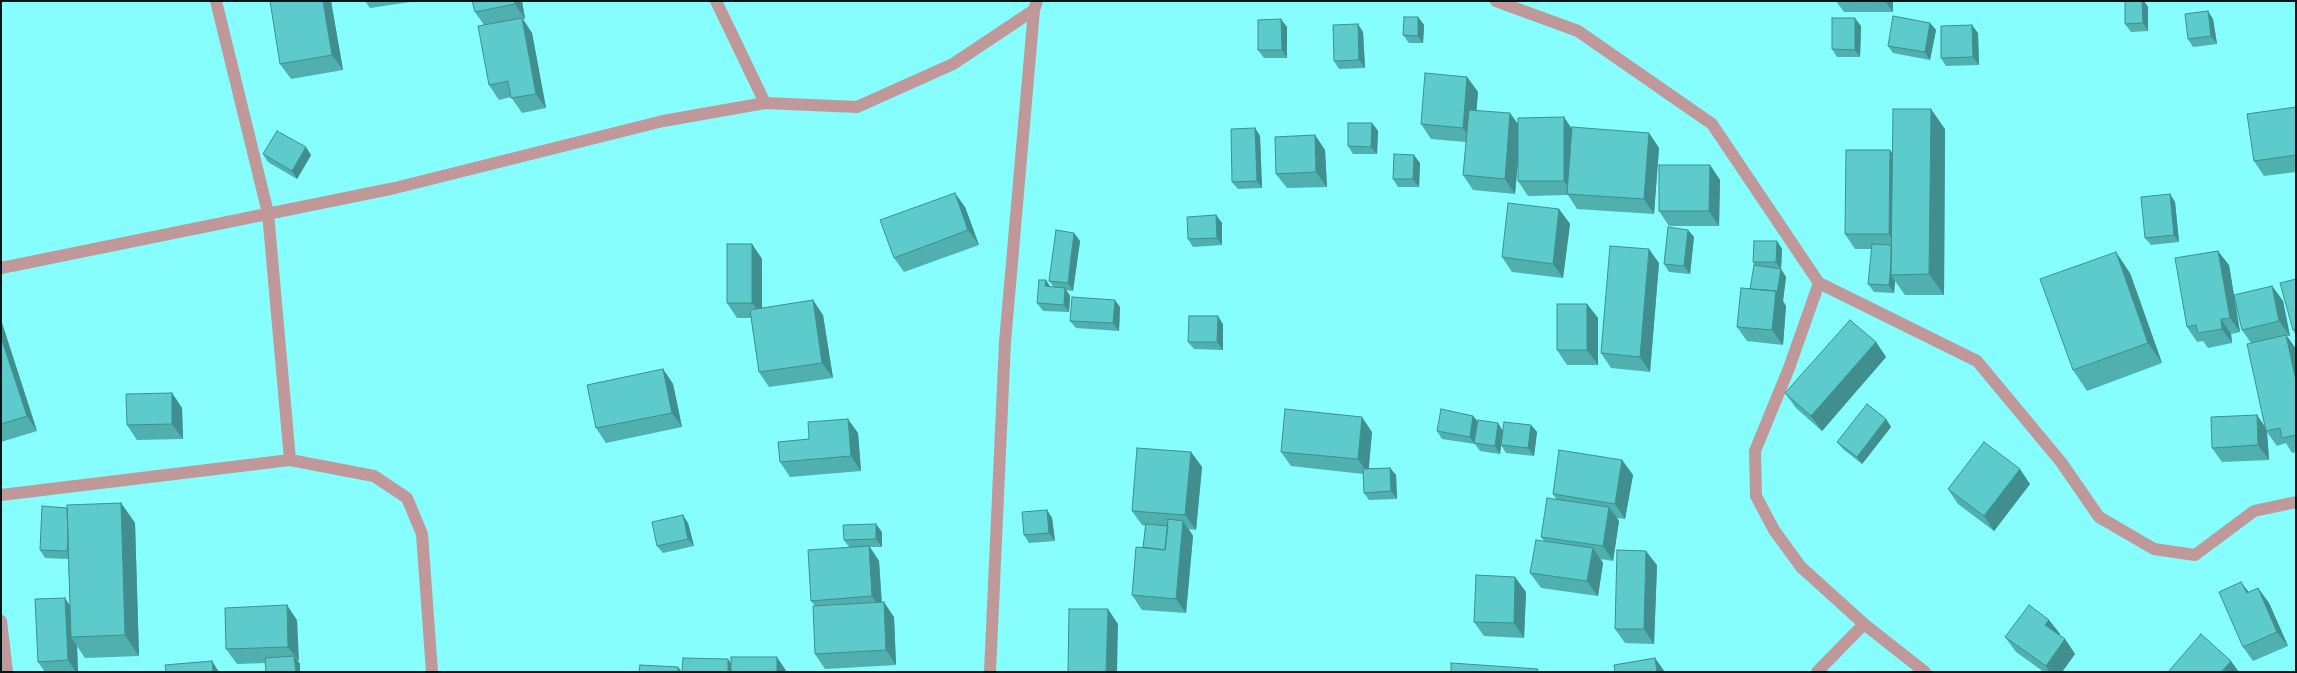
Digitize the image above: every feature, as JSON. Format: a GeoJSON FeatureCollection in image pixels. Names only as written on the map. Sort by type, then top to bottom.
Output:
{"type":"FeatureCollection","features":[{"type":"Feature","properties":{"kind":"street"},"geometry":{"type":"LineString","coordinates":[[216,1],[268,213],[290,460]]}},
{"type":"Feature","properties":{"kind":"street"},"geometry":{"type":"LineString","coordinates":[[716,1],[766,103]]}},
{"type":"Feature","properties":{"kind":"street"},"geometry":{"type":"LineString","coordinates":[[1496,1],[1578,31],[1712,124],[1819,283],[1976,362],[2061,462],[2099,517],[2154,549],[2195,555],[2254,511],[2296,502]]}},
{"type":"Feature","properties":{"kind":"street"},"geometry":{"type":"LineString","coordinates":[[1,268],[395,188],[663,121],[766,103],[857,107],[953,64],[1036,6]]}},
{"type":"Feature","properties":{"kind":"street"},"geometry":{"type":"LineString","coordinates":[[990,672],[1005,342],[1036,6]]}},
{"type":"Feature","properties":{"kind":"street"},"geometry":{"type":"LineString","coordinates":[[1819,283],[1789,368],[1755,451],[1756,496],[1774,530],[1801,567],[1864,624],[1925,672]]}},
{"type":"Feature","properties":{"kind":"street"},"geometry":{"type":"LineString","coordinates":[[1,495],[290,460],[374,476],[407,498],[422,534],[432,672]]}},
{"type":"Feature","properties":{"kind":"street"},"geometry":{"type":"LineString","coordinates":[[1,621],[7,672]]}},
{"type":"Feature","properties":{"kind":"street"},"geometry":{"type":"LineString","coordinates":[[1816,672],[1864,624]]}},
{"type":"Feature","properties":{"kind":"building"},"geometry":{"type":"Polygon","coordinates":[[[270,1],[323,1],[332,55],[280,64],[270,1]]]}},
{"type":"Feature","properties":{"kind":"building"},"geometry":{"type":"Polygon","coordinates":[[[472,1],[514,1],[515,4],[475,12],[472,1]]]}},
{"type":"Feature","properties":{"kind":"building"},"geometry":{"type":"Polygon","coordinates":[[[2125,1],[2142,1],[2143,23],[2125,24],[2125,1]]]}},
{"type":"Feature","properties":{"kind":"building"},"geometry":{"type":"Polygon","coordinates":[[[2208,11],[2211,36],[2188,39],[2185,14],[2208,11]]]}},
{"type":"Feature","properties":{"kind":"building"},"geometry":{"type":"Polygon","coordinates":[[[1893,16],[1930,23],[1925,52],[1888,46],[1893,16]]]}},
{"type":"Feature","properties":{"kind":"building"},"geometry":{"type":"Polygon","coordinates":[[[1404,17],[1418,17],[1418,36],[1403,35],[1404,17]]]}},
{"type":"Feature","properties":{"kind":"building"},"geometry":{"type":"Polygon","coordinates":[[[522,18],[536,94],[511,98],[508,81],[489,85],[478,26],[522,18]]]}},
{"type":"Feature","properties":{"kind":"building"},"geometry":{"type":"Polygon","coordinates":[[[1832,18],[1855,18],[1855,50],[1832,49],[1832,18]]]}},
{"type":"Feature","properties":{"kind":"building"},"geometry":{"type":"Polygon","coordinates":[[[1281,19],[1282,50],[1258,50],[1258,20],[1281,19]]]}},
{"type":"Feature","properties":{"kind":"building"},"geometry":{"type":"Polygon","coordinates":[[[1358,24],[1359,60],[1334,61],[1333,25],[1358,24]]]}},
{"type":"Feature","properties":{"kind":"building"},"geometry":{"type":"Polygon","coordinates":[[[1972,25],[1973,57],[1941,58],[1941,26],[1972,25]]]}},
{"type":"Feature","properties":{"kind":"building"},"geometry":{"type":"Polygon","coordinates":[[[1425,73],[1467,77],[1463,128],[1421,124],[1425,73]]]}},
{"type":"Feature","properties":{"kind":"building"},"geometry":{"type":"Polygon","coordinates":[[[2296,107],[2296,155],[2254,161],[2247,114],[2296,107]]]}},
{"type":"Feature","properties":{"kind":"building"},"geometry":{"type":"Polygon","coordinates":[[[1893,109],[1931,109],[1929,274],[1891,275],[1893,109]]]}},
{"type":"Feature","properties":{"kind":"building"},"geometry":{"type":"Polygon","coordinates":[[[1469,110],[1510,113],[1505,179],[1463,175],[1469,110]]]}},
{"type":"Feature","properties":{"kind":"building"},"geometry":{"type":"Polygon","coordinates":[[[1564,117],[1564,181],[1518,181],[1518,118],[1564,117]]]}},
{"type":"Feature","properties":{"kind":"building"},"geometry":{"type":"Polygon","coordinates":[[[1348,123],[1372,123],[1371,147],[1348,146],[1348,123]]]}},
{"type":"Feature","properties":{"kind":"building"},"geometry":{"type":"Polygon","coordinates":[[[1572,127],[1649,133],[1644,199],[1567,194],[1572,127]]]}},
{"type":"Feature","properties":{"kind":"building"},"geometry":{"type":"Polygon","coordinates":[[[1255,128],[1257,181],[1232,182],[1231,129],[1255,128]]]}},
{"type":"Feature","properties":{"kind":"building"},"geometry":{"type":"Polygon","coordinates":[[[277,131],[306,147],[292,171],[263,154],[277,131]]]}},
{"type":"Feature","properties":{"kind":"building"},"geometry":{"type":"Polygon","coordinates":[[[1315,135],[1316,172],[1276,174],[1275,137],[1315,135]]]}},
{"type":"Feature","properties":{"kind":"building"},"geometry":{"type":"Polygon","coordinates":[[[1846,150],[1890,150],[1889,234],[1845,234],[1846,150]]]}},
{"type":"Feature","properties":{"kind":"building"},"geometry":{"type":"Polygon","coordinates":[[[1394,154],[1414,155],[1413,179],[1393,179],[1394,154]]]}},
{"type":"Feature","properties":{"kind":"building"},"geometry":{"type":"Polygon","coordinates":[[[1659,165],[1710,165],[1709,211],[1659,211],[1659,165]]]}},
{"type":"Feature","properties":{"kind":"building"},"geometry":{"type":"Polygon","coordinates":[[[955,193],[968,230],[894,258],[880,220],[955,193]]]}},
{"type":"Feature","properties":{"kind":"building"},"geometry":{"type":"Polygon","coordinates":[[[2170,194],[2174,235],[2145,238],[2141,197],[2170,194]]]}},
{"type":"Feature","properties":{"kind":"building"},"geometry":{"type":"Polygon","coordinates":[[[1508,203],[1559,209],[1553,264],[1502,257],[1508,203]]]}},
{"type":"Feature","properties":{"kind":"building"},"geometry":{"type":"Polygon","coordinates":[[[1216,215],[1217,238],[1188,239],[1187,217],[1216,215]]]}},
{"type":"Feature","properties":{"kind":"building"},"geometry":{"type":"Polygon","coordinates":[[[1668,227],[1688,230],[1684,266],[1664,264],[1668,227]]]}},
{"type":"Feature","properties":{"kind":"building"},"geometry":{"type":"Polygon","coordinates":[[[1056,230],[1074,233],[1068,283],[1049,281],[1056,230]]]}},
{"type":"Feature","properties":{"kind":"building"},"geometry":{"type":"Polygon","coordinates":[[[1754,241],[1777,241],[1776,262],[1753,262],[1754,241]]]}},
{"type":"Feature","properties":{"kind":"building"},"geometry":{"type":"Polygon","coordinates":[[[727,244],[752,244],[752,303],[727,303],[727,244]]]}},
{"type":"Feature","properties":{"kind":"building"},"geometry":{"type":"Polygon","coordinates":[[[1872,244],[1891,245],[1889,285],[1868,284],[1872,244]]]}},
{"type":"Feature","properties":{"kind":"building"},"geometry":{"type":"Polygon","coordinates":[[[1610,246],[1649,249],[1640,357],[1601,353],[1610,246]]]}},
{"type":"Feature","properties":{"kind":"building"},"geometry":{"type":"Polygon","coordinates":[[[2218,251],[2230,318],[2221,319],[2222,329],[2198,333],[2196,325],[2187,327],[2175,258],[2218,251]]]}},
{"type":"Feature","properties":{"kind":"building"},"geometry":{"type":"Polygon","coordinates":[[[2116,252],[2148,343],[2073,370],[2040,279],[2116,252]]]}},
{"type":"Feature","properties":{"kind":"building"},"geometry":{"type":"Polygon","coordinates":[[[1754,265],[1781,269],[1777,293],[1776,291],[1750,289],[1754,265]]]}},
{"type":"Feature","properties":{"kind":"building"},"geometry":{"type":"Polygon","coordinates":[[[2296,279],[2296,329],[2293,330],[2280,283],[2296,279]]]}},
{"type":"Feature","properties":{"kind":"building"},"geometry":{"type":"Polygon","coordinates":[[[1039,280],[1046,280],[1045,286],[1065,288],[1064,305],[1037,303],[1039,280]]]}},
{"type":"Feature","properties":{"kind":"building"},"geometry":{"type":"Polygon","coordinates":[[[2272,286],[2279,321],[2242,330],[2234,295],[2272,286]]]}},
{"type":"Feature","properties":{"kind":"building"},"geometry":{"type":"Polygon","coordinates":[[[1741,288],[1776,291],[1772,330],[1737,327],[1741,288]]]}},
{"type":"Feature","properties":{"kind":"building"},"geometry":{"type":"Polygon","coordinates":[[[1072,297],[1115,300],[1113,323],[1070,321],[1072,297]]]}},
{"type":"Feature","properties":{"kind":"building"},"geometry":{"type":"Polygon","coordinates":[[[813,300],[822,363],[759,372],[750,310],[813,300]]]}},
{"type":"Feature","properties":{"kind":"building"},"geometry":{"type":"Polygon","coordinates":[[[1557,304],[1587,304],[1587,350],[1557,350],[1557,304]]]}},
{"type":"Feature","properties":{"kind":"building"},"geometry":{"type":"Polygon","coordinates":[[[1189,316],[1218,316],[1217,342],[1188,342],[1189,316]]]}},
{"type":"Feature","properties":{"kind":"building"},"geometry":{"type":"Polygon","coordinates":[[[1850,320],[1876,342],[1811,416],[1785,393],[1850,320]]]}},
{"type":"Feature","properties":{"kind":"building"},"geometry":{"type":"Polygon","coordinates":[[[2286,335],[2296,381],[2296,435],[2282,438],[2280,428],[2266,431],[2247,344],[2286,335]]]}},
{"type":"Feature","properties":{"kind":"building"},"geometry":{"type":"Polygon","coordinates":[[[1,337],[27,416],[1,424],[1,337]]]}},
{"type":"Feature","properties":{"kind":"building"},"geometry":{"type":"Polygon","coordinates":[[[663,369],[672,413],[596,428],[587,385],[663,369]]]}},
{"type":"Feature","properties":{"kind":"building"},"geometry":{"type":"Polygon","coordinates":[[[172,393],[172,424],[127,425],[126,394],[172,393]]]}},
{"type":"Feature","properties":{"kind":"building"},"geometry":{"type":"Polygon","coordinates":[[[1867,404],[1886,419],[1857,457],[1837,442],[1867,404]]]}},
{"type":"Feature","properties":{"kind":"building"},"geometry":{"type":"Polygon","coordinates":[[[1285,409],[1362,417],[1358,459],[1281,452],[1285,409]]]}},
{"type":"Feature","properties":{"kind":"building"},"geometry":{"type":"Polygon","coordinates":[[[1441,409],[1473,416],[1470,437],[1437,431],[1441,409]]]}},
{"type":"Feature","properties":{"kind":"building"},"geometry":{"type":"Polygon","coordinates":[[[2257,415],[2258,445],[2212,448],[2211,417],[2257,415]]]}},
{"type":"Feature","properties":{"kind":"building"},"geometry":{"type":"Polygon","coordinates":[[[848,419],[851,456],[780,462],[778,442],[809,439],[808,422],[848,419]]]}},
{"type":"Feature","properties":{"kind":"building"},"geometry":{"type":"Polygon","coordinates":[[[1478,420],[1498,423],[1495,446],[1474,443],[1478,420]]]}},
{"type":"Feature","properties":{"kind":"building"},"geometry":{"type":"Polygon","coordinates":[[[1504,422],[1531,425],[1528,448],[1501,445],[1504,422]]]}},
{"type":"Feature","properties":{"kind":"building"},"geometry":{"type":"Polygon","coordinates":[[[1984,442],[2020,469],[1984,516],[1948,489],[1984,442]]]}},
{"type":"Feature","properties":{"kind":"building"},"geometry":{"type":"Polygon","coordinates":[[[1137,448],[1191,452],[1185,515],[1132,511],[1137,448]]]}},
{"type":"Feature","properties":{"kind":"building"},"geometry":{"type":"Polygon","coordinates":[[[1559,450],[1622,460],[1615,504],[1553,494],[1559,450]]]}},
{"type":"Feature","properties":{"kind":"building"},"geometry":{"type":"Polygon","coordinates":[[[1390,468],[1391,491],[1364,493],[1363,469],[1390,468]]]}},
{"type":"Feature","properties":{"kind":"building"},"geometry":{"type":"Polygon","coordinates":[[[1547,498],[1609,507],[1603,546],[1541,537],[1547,498]]]}},
{"type":"Feature","properties":{"kind":"building"},"geometry":{"type":"Polygon","coordinates":[[[121,503],[125,635],[71,637],[67,505],[121,503]]]}},
{"type":"Feature","properties":{"kind":"building"},"geometry":{"type":"Polygon","coordinates":[[[42,506],[67,508],[67,551],[40,550],[42,506]]]}},
{"type":"Feature","properties":{"kind":"building"},"geometry":{"type":"Polygon","coordinates":[[[1047,510],[1049,533],[1024,535],[1022,512],[1047,510]]]}},
{"type":"Feature","properties":{"kind":"building"},"geometry":{"type":"Polygon","coordinates":[[[683,515],[688,539],[657,546],[652,522],[683,515]]]}},
{"type":"Feature","properties":{"kind":"building"},"geometry":{"type":"Polygon","coordinates":[[[1168,519],[1183,521],[1176,599],[1132,595],[1136,547],[1165,550],[1168,519]]]}},
{"type":"Feature","properties":{"kind":"building"},"geometry":{"type":"Polygon","coordinates":[[[876,524],[876,539],[844,540],[843,525],[876,524]]]}},
{"type":"Feature","properties":{"kind":"building"},"geometry":{"type":"Polygon","coordinates":[[[1146,524],[1168,526],[1165,550],[1143,547],[1146,524]]]}},
{"type":"Feature","properties":{"kind":"building"},"geometry":{"type":"Polygon","coordinates":[[[1536,540],[1593,548],[1587,581],[1530,573],[1536,540]]]}},
{"type":"Feature","properties":{"kind":"building"},"geometry":{"type":"Polygon","coordinates":[[[869,546],[872,596],[811,601],[808,550],[869,546]]]}},
{"type":"Feature","properties":{"kind":"building"},"geometry":{"type":"Polygon","coordinates":[[[1617,550],[1646,551],[1644,629],[1615,629],[1617,550]]]}},
{"type":"Feature","properties":{"kind":"building"},"geometry":{"type":"Polygon","coordinates":[[[1476,575],[1515,577],[1514,623],[1474,622],[1476,575]]]}},
{"type":"Feature","properties":{"kind":"building"},"geometry":{"type":"Polygon","coordinates":[[[2241,582],[2247,593],[2258,588],[2277,632],[2243,647],[2219,592],[2241,582]]]}},
{"type":"Feature","properties":{"kind":"building"},"geometry":{"type":"Polygon","coordinates":[[[65,598],[68,660],[38,662],[35,599],[65,598]]]}},
{"type":"Feature","properties":{"kind":"building"},"geometry":{"type":"Polygon","coordinates":[[[884,602],[886,650],[815,654],[813,606],[884,602]]]}},
{"type":"Feature","properties":{"kind":"building"},"geometry":{"type":"Polygon","coordinates":[[[287,605],[288,647],[226,649],[225,608],[287,605]]]}},
{"type":"Feature","properties":{"kind":"building"},"geometry":{"type":"Polygon","coordinates":[[[2029,605],[2049,620],[2045,625],[2065,639],[2046,666],[2005,637],[2029,605]]]}},
{"type":"Feature","properties":{"kind":"building"},"geometry":{"type":"Polygon","coordinates":[[[1069,609],[1108,609],[1106,672],[1068,672],[1069,609]]]}},
{"type":"Feature","properties":{"kind":"building"},"geometry":{"type":"Polygon","coordinates":[[[2201,634],[2231,661],[2221,672],[2168,672],[2201,634]]]}},
{"type":"Feature","properties":{"kind":"building"},"geometry":{"type":"Polygon","coordinates":[[[294,656],[296,672],[266,672],[265,658],[294,656]]]}},
{"type":"Feature","properties":{"kind":"building"},"geometry":{"type":"Polygon","coordinates":[[[731,657],[777,657],[777,672],[731,672],[731,657]]]}},
{"type":"Feature","properties":{"kind":"building"},"geometry":{"type":"Polygon","coordinates":[[[683,658],[728,659],[728,672],[682,672],[683,658]]]}},
{"type":"Feature","properties":{"kind":"building"},"geometry":{"type":"Polygon","coordinates":[[[1655,658],[1657,672],[1615,672],[1614,665],[1655,658]]]}},
{"type":"Feature","properties":{"kind":"building"},"geometry":{"type":"Polygon","coordinates":[[[212,661],[213,672],[166,672],[165,665],[212,661]]]}},
{"type":"Feature","properties":{"kind":"building"},"geometry":{"type":"Polygon","coordinates":[[[1451,663],[1538,669],[1537,672],[1451,672],[1451,663]]]}},
{"type":"Feature","properties":{"kind":"building"},"geometry":{"type":"Polygon","coordinates":[[[640,665],[678,667],[678,672],[639,672],[640,665]]]}}]}
